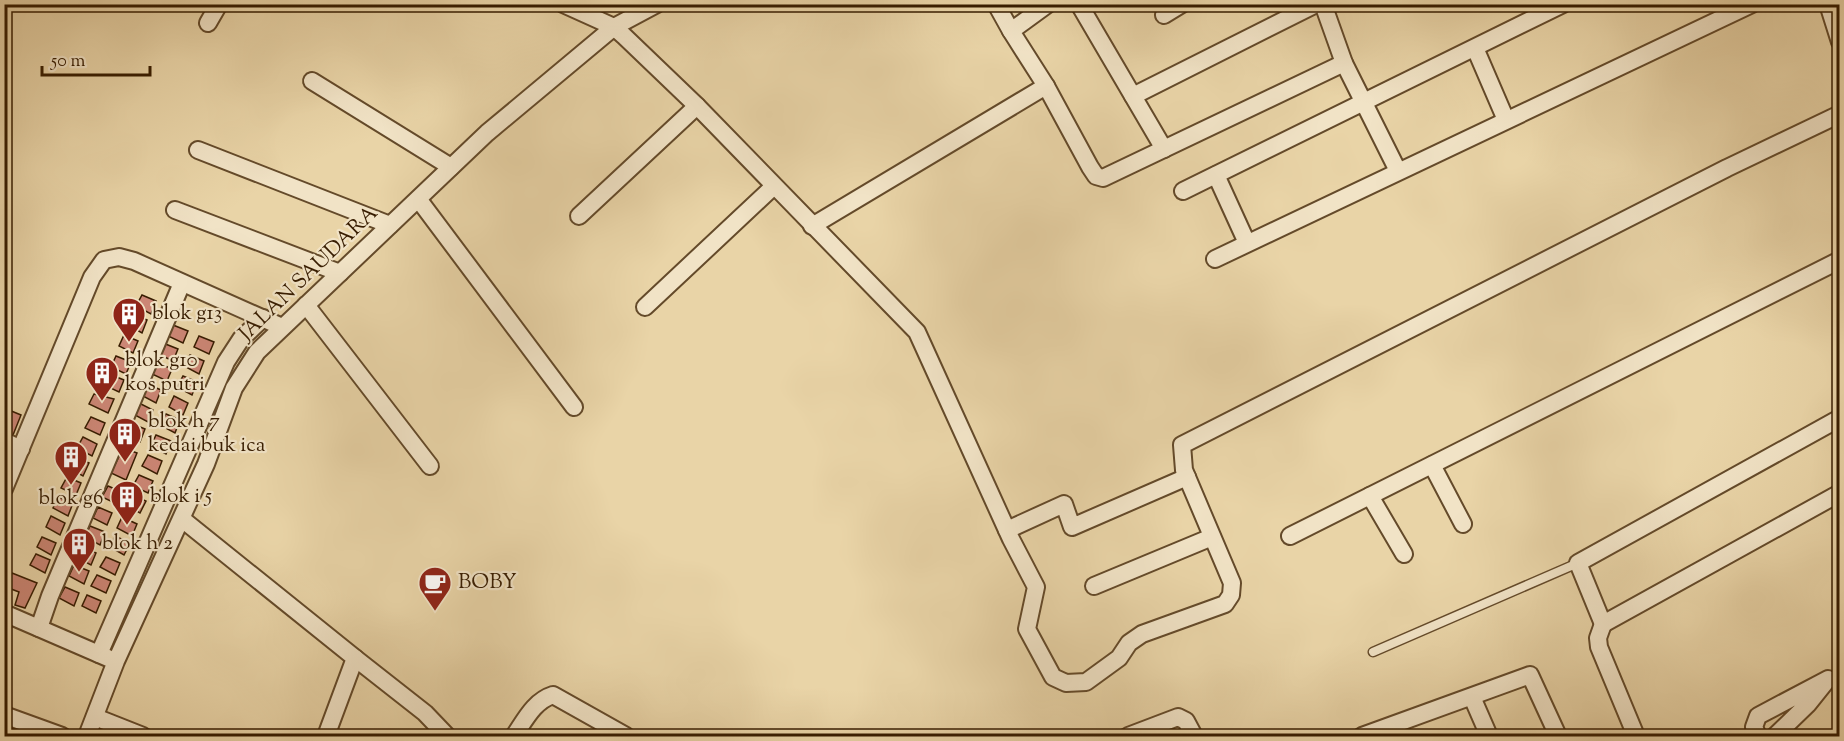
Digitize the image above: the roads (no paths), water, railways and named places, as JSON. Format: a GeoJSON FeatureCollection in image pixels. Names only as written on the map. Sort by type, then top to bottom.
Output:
{"type":"FeatureCollection","features":[{"type":"Feature","properties":{"kind":"street"},"geometry":{"type":"LineString","coordinates":[[208,23],[219,4]]}},
{"type":"Feature","properties":{"kind":"street"},"geometry":{"type":"LineString","coordinates":[[563,4],[614,27],[697,106],[917,333],[1007,530],[1036,587],[1027,629],[1053,676],[1066,683],[1086,682],[1119,658],[1129,643],[1142,634],[1225,604],[1231,595],[1232,583],[1187,477],[1181,453],[1182,445],[1213,427],[1727,168],[1839,114]]}},
{"type":"Feature","properties":{"kind":"street","name":"JALAN SAUDARA"},"geometry":{"type":"LineString","coordinates":[[87,736],[116,661],[206,464],[234,388],[257,352],[503,119],[614,27],[657,4]]}},
{"type":"Feature","properties":{"kind":"street"},"geometry":{"type":"LineString","coordinates":[[996,4],[1046,86],[1096,176],[1102,178],[1111,176],[1344,63]]}},
{"type":"Feature","properties":{"kind":"street"},"geometry":{"type":"LineString","coordinates":[[1011,31],[1048,4]]}},
{"type":"Feature","properties":{"kind":"street"},"geometry":{"type":"LineString","coordinates":[[1079,4],[1164,149]]}},
{"type":"Feature","properties":{"kind":"street"},"geometry":{"type":"LineString","coordinates":[[1164,15],[1182,4]]}},
{"type":"Feature","properties":{"kind":"street"},"geometry":{"type":"LineString","coordinates":[[1133,96],[1316,4]]}},
{"type":"Feature","properties":{"kind":"street"},"geometry":{"type":"LineString","coordinates":[[1323,4],[1344,63],[1398,171]]}},
{"type":"Feature","properties":{"kind":"street"},"geometry":{"type":"LineString","coordinates":[[1183,191],[1365,104],[1563,4]]}},
{"type":"Feature","properties":{"kind":"street"},"geometry":{"type":"LineString","coordinates":[[1215,259],[1752,4]]}},
{"type":"Feature","properties":{"kind":"street"},"geometry":{"type":"LineString","coordinates":[[1828,4],[1839,42]]}},
{"type":"Feature","properties":{"kind":"street"},"geometry":{"type":"LineString","coordinates":[[1475,48],[1506,120]]}},
{"type":"Feature","properties":{"kind":"street"},"geometry":{"type":"LineString","coordinates":[[312,81],[451,167]]}},
{"type":"Feature","properties":{"kind":"street"},"geometry":{"type":"LineString","coordinates":[[812,226],[1046,86]]}},
{"type":"Feature","properties":{"kind":"street"},"geometry":{"type":"LineString","coordinates":[[579,216],[697,106]]}},
{"type":"Feature","properties":{"kind":"street"},"geometry":{"type":"LineString","coordinates":[[198,150],[390,225]]}},
{"type":"Feature","properties":{"kind":"street"},"geometry":{"type":"LineString","coordinates":[[1216,175],[1247,243]]}},
{"type":"Feature","properties":{"kind":"street"},"geometry":{"type":"LineString","coordinates":[[645,307],[774,186]]}},
{"type":"Feature","properties":{"kind":"street"},"geometry":{"type":"LineString","coordinates":[[418,200],[574,407]]}},
{"type":"Feature","properties":{"kind":"street"},"geometry":{"type":"LineString","coordinates":[[175,210],[340,273]]}},
{"type":"Feature","properties":{"kind":"street"},"geometry":{"type":"LineString","coordinates":[[4,489],[92,277],[104,260],[119,256],[282,327]]}},
{"type":"Feature","properties":{"kind":"street"},"geometry":{"type":"LineString","coordinates":[[1290,536],[1839,260]]}},
{"type":"Feature","properties":{"kind":"street"},"geometry":{"type":"LineString","coordinates":[[39,628],[50,596],[182,283]]}},
{"type":"Feature","properties":{"kind":"street"},"geometry":{"type":"LineString","coordinates":[[306,305],[430,466]]}},
{"type":"Feature","properties":{"kind":"street"},"geometry":{"type":"LineString","coordinates":[[99,654],[226,362],[241,339],[263,318]]}},
{"type":"Feature","properties":{"kind":"street"},"geometry":{"type":"LineString","coordinates":[[1603,624],[1578,563],[1839,418]]}},
{"type":"Feature","properties":{"kind":"street"},"geometry":{"type":"LineString","coordinates":[[4,441],[21,449]]}},
{"type":"Feature","properties":{"kind":"street"},"geometry":{"type":"LineString","coordinates":[[185,456],[206,464]]}},
{"type":"Feature","properties":{"kind":"street"},"geometry":{"type":"LineString","coordinates":[[1432,465],[1463,524]]}},
{"type":"Feature","properties":{"kind":"street"},"geometry":{"type":"LineString","coordinates":[[1007,530],[1064,504],[1072,527],[1187,477]]}},
{"type":"Feature","properties":{"kind":"street"},"geometry":{"type":"LineString","coordinates":[[1636,736],[1599,647],[1598,638],[1603,624],[1839,493]]}},
{"type":"Feature","properties":{"kind":"street"},"geometry":{"type":"LineString","coordinates":[[1370,496],[1404,554]]}},
{"type":"Feature","properties":{"kind":"street"},"geometry":{"type":"LineString","coordinates":[[182,519],[425,713],[447,736]]}},
{"type":"Feature","properties":{"kind":"street"},"geometry":{"type":"LineString","coordinates":[[1094,586],[1212,537]]}},
{"type":"Feature","properties":{"kind":"street"},"geometry":{"type":"LineString","coordinates":[[4,613],[116,661]]}},
{"type":"Feature","properties":{"kind":"street"},"geometry":{"type":"LineString","coordinates":[[326,736],[355,658]]}},
{"type":"Feature","properties":{"kind":"street"},"geometry":{"type":"LineString","coordinates":[[1362,736],[1402,730],[1472,697],[1530,675],[1558,736]]}},
{"type":"Feature","properties":{"kind":"street"},"geometry":{"type":"LineString","coordinates":[[1758,736],[1754,727],[1758,716],[1834,675]]}},
{"type":"Feature","properties":{"kind":"street"},"geometry":{"type":"LineString","coordinates":[[1774,736],[1834,675]]}},
{"type":"Feature","properties":{"kind":"street"},"geometry":{"type":"LineString","coordinates":[[514,736],[542,698],[553,695],[563,698],[602,732],[626,736]]}},
{"type":"Feature","properties":{"kind":"street"},"geometry":{"type":"LineString","coordinates":[[1472,697],[1489,736]]}},
{"type":"Feature","properties":{"kind":"street"},"geometry":{"type":"LineString","coordinates":[[4,715],[62,736]]}},
{"type":"Feature","properties":{"kind":"street"},"geometry":{"type":"LineString","coordinates":[[95,717],[143,736]]}},
{"type":"Feature","properties":{"kind":"street"},"geometry":{"type":"LineString","coordinates":[[1128,736],[1178,717],[1186,721],[1194,736]]}},
{"type":"Feature","properties":{"kind":"lane"},"geometry":{"type":"LineString","coordinates":[[1373,652],[1578,563]]}},
{"type":"Feature","properties":{"kind":"place","name":"blok g13"},"geometry":{"type":"Point","coordinates":[129,343]}},
{"type":"Feature","properties":{"kind":"place","name":"blok g10 kos putri"},"geometry":{"type":"Point","coordinates":[102,402]}},
{"type":"Feature","properties":{"kind":"place","name":"blok h 7 kedai buk ica"},"geometry":{"type":"Point","coordinates":[125,463]}},
{"type":"Feature","properties":{"kind":"place","name":"blok g6"},"geometry":{"type":"Point","coordinates":[71,486]}},
{"type":"Feature","properties":{"kind":"place","name":"blok i 5"},"geometry":{"type":"Point","coordinates":[127,526]}},
{"type":"Feature","properties":{"kind":"place","name":"blok h 2"},"geometry":{"type":"Point","coordinates":[79,573]}},
{"type":"Feature","properties":{"kind":"place","name":"BOBY"},"geometry":{"type":"Point","coordinates":[435,612]}}]}
